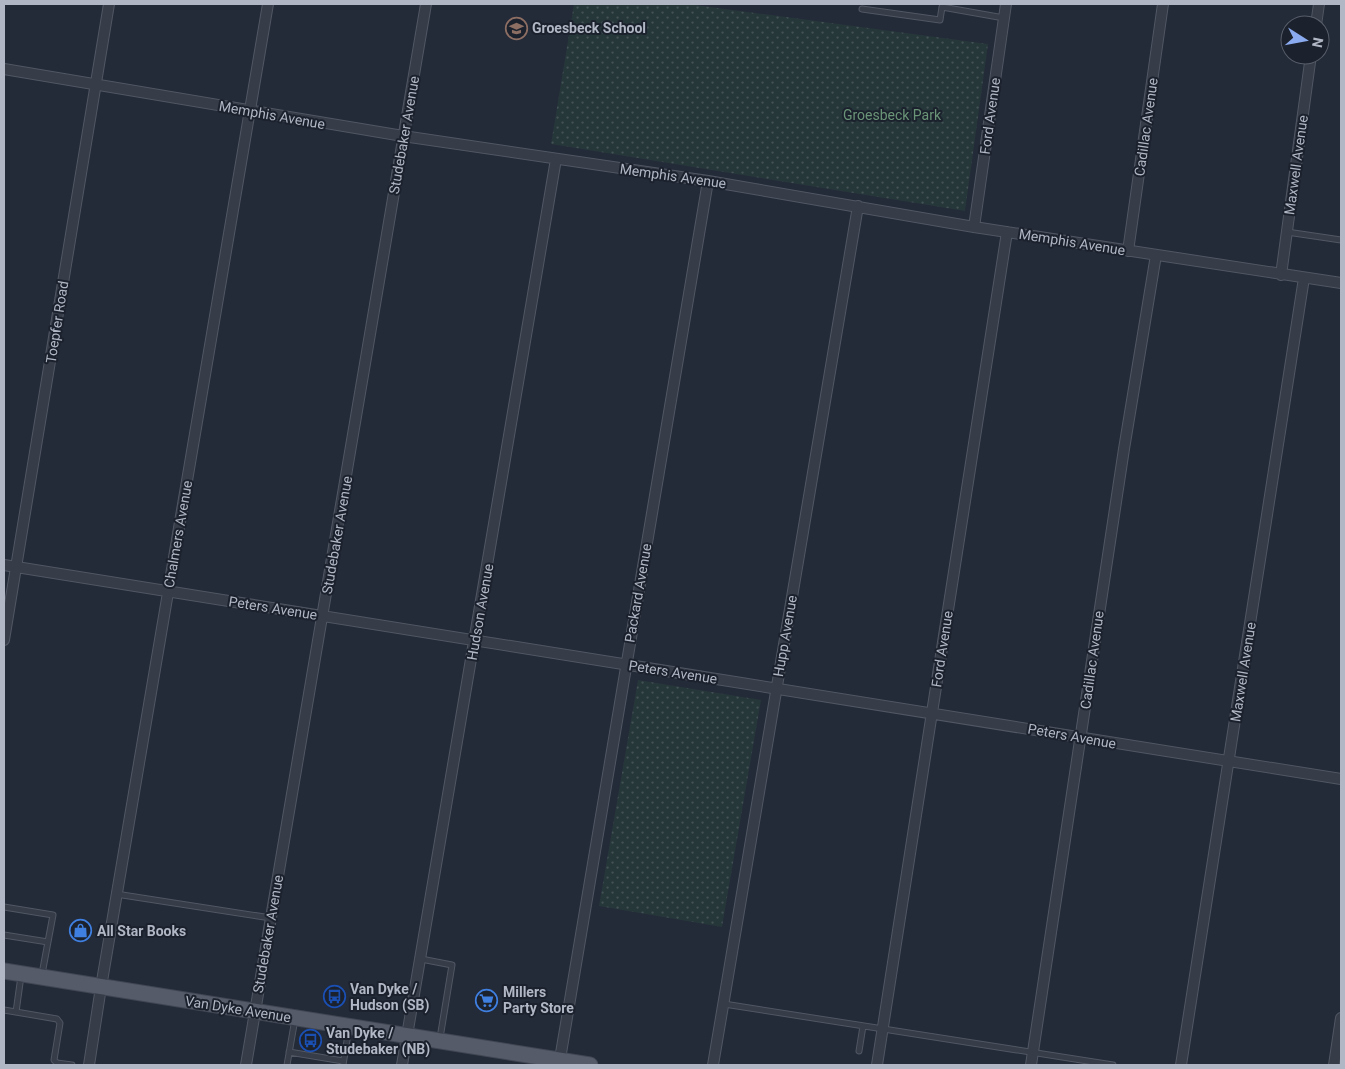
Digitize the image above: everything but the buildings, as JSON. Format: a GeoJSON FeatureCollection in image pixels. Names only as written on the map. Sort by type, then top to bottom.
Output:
{"type":"FeatureCollection","features":[{"type":"Feature","properties":{"kind":"main road","name":"Van Dyke Avenue"},"geometry":{"type":"LineString","coordinates":[[4,971],[439,1041],[560,1063],[590,1065]]}},
{"type":"Feature","properties":{"kind":"street","name":"Toepfer Road"},"geometry":{"type":"LineString","coordinates":[[4,640],[110,4]]}},
{"type":"Feature","properties":{"kind":"street","name":"Chalmers Avenue"},"geometry":{"type":"LineString","coordinates":[[89,1065],[100,987],[268,4]]}},
{"type":"Feature","properties":{"kind":"street","name":"Studebaker Avenue"},"geometry":{"type":"LineString","coordinates":[[246,1065],[426,4]]}},
{"type":"Feature","properties":{"kind":"street","name":"Ford Avenue"},"geometry":{"type":"LineString","coordinates":[[974,227],[1006,4]]}},
{"type":"Feature","properties":{"kind":"street","name":"Cadillac Avenue"},"geometry":{"type":"LineString","coordinates":[[1128,251],[1163,4]]}},
{"type":"Feature","properties":{"kind":"street","name":"Maxwell Avenue"},"geometry":{"type":"LineString","coordinates":[[1281,274],[1310,65]]}},
{"type":"Feature","properties":{"kind":"street","name":"Memphis Avenue"},"geometry":{"type":"LineString","coordinates":[[4,69],[404,136],[708,181],[974,227],[1341,283]]}},
{"type":"Feature","properties":{"kind":"street","name":"Hudson Avenue"},"geometry":{"type":"LineString","coordinates":[[402,1065],[556,159]]}},
{"type":"Feature","properties":{"kind":"street","name":"Packard Avenue"},"geometry":{"type":"LineString","coordinates":[[560,1063],[708,181]]}},
{"type":"Feature","properties":{"kind":"street","name":"Hupp Avenue"},"geometry":{"type":"LineString","coordinates":[[713,1065],[858,206]]}},
{"type":"Feature","properties":{"kind":"street","name":"Ford Avenue"},"geometry":{"type":"LineString","coordinates":[[877,1065],[1007,232]]}},
{"type":"Feature","properties":{"kind":"street","name":"Cadillac Avenue"},"geometry":{"type":"LineString","coordinates":[[1031,1065],[1122,459],[1156,255]]}},
{"type":"Feature","properties":{"kind":"street","name":"Maxwell Avenue"},"geometry":{"type":"LineString","coordinates":[[1181,1065],[1304,278]]}},
{"type":"Feature","properties":{"kind":"street","name":"Peters Avenue"},"geometry":{"type":"LineString","coordinates":[[4,565],[168,593],[932,712],[1081,738],[1341,779]]}},
{"type":"Feature","properties":{"kind":"street"},"geometry":{"type":"LineString","coordinates":[[1334,1065],[1341,1018]]}},
{"type":"Feature","properties":{"kind":"lane"},"geometry":{"type":"LineString","coordinates":[[862,9],[940,20],[943,5],[1004,18]]}},
{"type":"Feature","properties":{"kind":"lane"},"geometry":{"type":"LineString","coordinates":[[1287,232],[1341,240]]}},
{"type":"Feature","properties":{"kind":"lane"},"geometry":{"type":"LineString","coordinates":[[116,894],[271,918]]}},
{"type":"Feature","properties":{"kind":"lane"},"geometry":{"type":"LineString","coordinates":[[4,907],[10,911],[54,915],[41,977]]}},
{"type":"Feature","properties":{"kind":"lane"},"geometry":{"type":"LineString","coordinates":[[7,929],[5,936],[48,942]]}},
{"type":"Feature","properties":{"kind":"lane"},"geometry":{"type":"LineString","coordinates":[[28,939],[29,932]]}},
{"type":"Feature","properties":{"kind":"lane"},"geometry":{"type":"LineString","coordinates":[[420,958],[452,965],[439,1041]]}},
{"type":"Feature","properties":{"kind":"lane"},"geometry":{"type":"LineString","coordinates":[[16,1012],[21,974]]}},
{"type":"Feature","properties":{"kind":"lane"},"geometry":{"type":"LineString","coordinates":[[723,1004],[1032,1053],[1081,1063],[1114,1065]]}},
{"type":"Feature","properties":{"kind":"lane"},"geometry":{"type":"LineString","coordinates":[[4,1010],[57,1019],[60,1022],[54,1060],[57,1063],[72,1065]]}},
{"type":"Feature","properties":{"kind":"lane"},"geometry":{"type":"LineString","coordinates":[[286,1065],[295,1018]]}},
{"type":"Feature","properties":{"kind":"lane"},"geometry":{"type":"LineString","coordinates":[[859,1051],[863,1026]]}},
{"type":"Feature","properties":{"kind":"lane"},"geometry":{"type":"LineString","coordinates":[[289,1052],[343,1063],[349,1027]]}},
{"type":"Feature","properties":{"kind":"green space","name":"Groesbeck Park"},"geometry":{"type":"Polygon","coordinates":[[[574,4],[688,4],[988,44],[965,211],[551,144],[574,4]]]}},
{"type":"Feature","properties":{"kind":"green space"},"geometry":{"type":"Polygon","coordinates":[[[638,680],[761,700],[722,927],[599,906],[638,680]]]}},
{"type":"Feature","properties":{"kind":"place","name":"Groesbeck School"},"geometry":{"type":"Point","coordinates":[516,28]}},
{"type":"Feature","properties":{"kind":"place","name":"All Star Books"},"geometry":{"type":"Point","coordinates":[81,931]}},
{"type":"Feature","properties":{"kind":"place","name":"Van Dyke / Hudson (SB)"},"geometry":{"type":"Point","coordinates":[334,997]}},
{"type":"Feature","properties":{"kind":"place","name":"Millers Party Store"},"geometry":{"type":"Point","coordinates":[487,1000]}},
{"type":"Feature","properties":{"kind":"place","name":"Van Dyke / Studebaker (NB)"},"geometry":{"type":"Point","coordinates":[310,1041]}}]}
